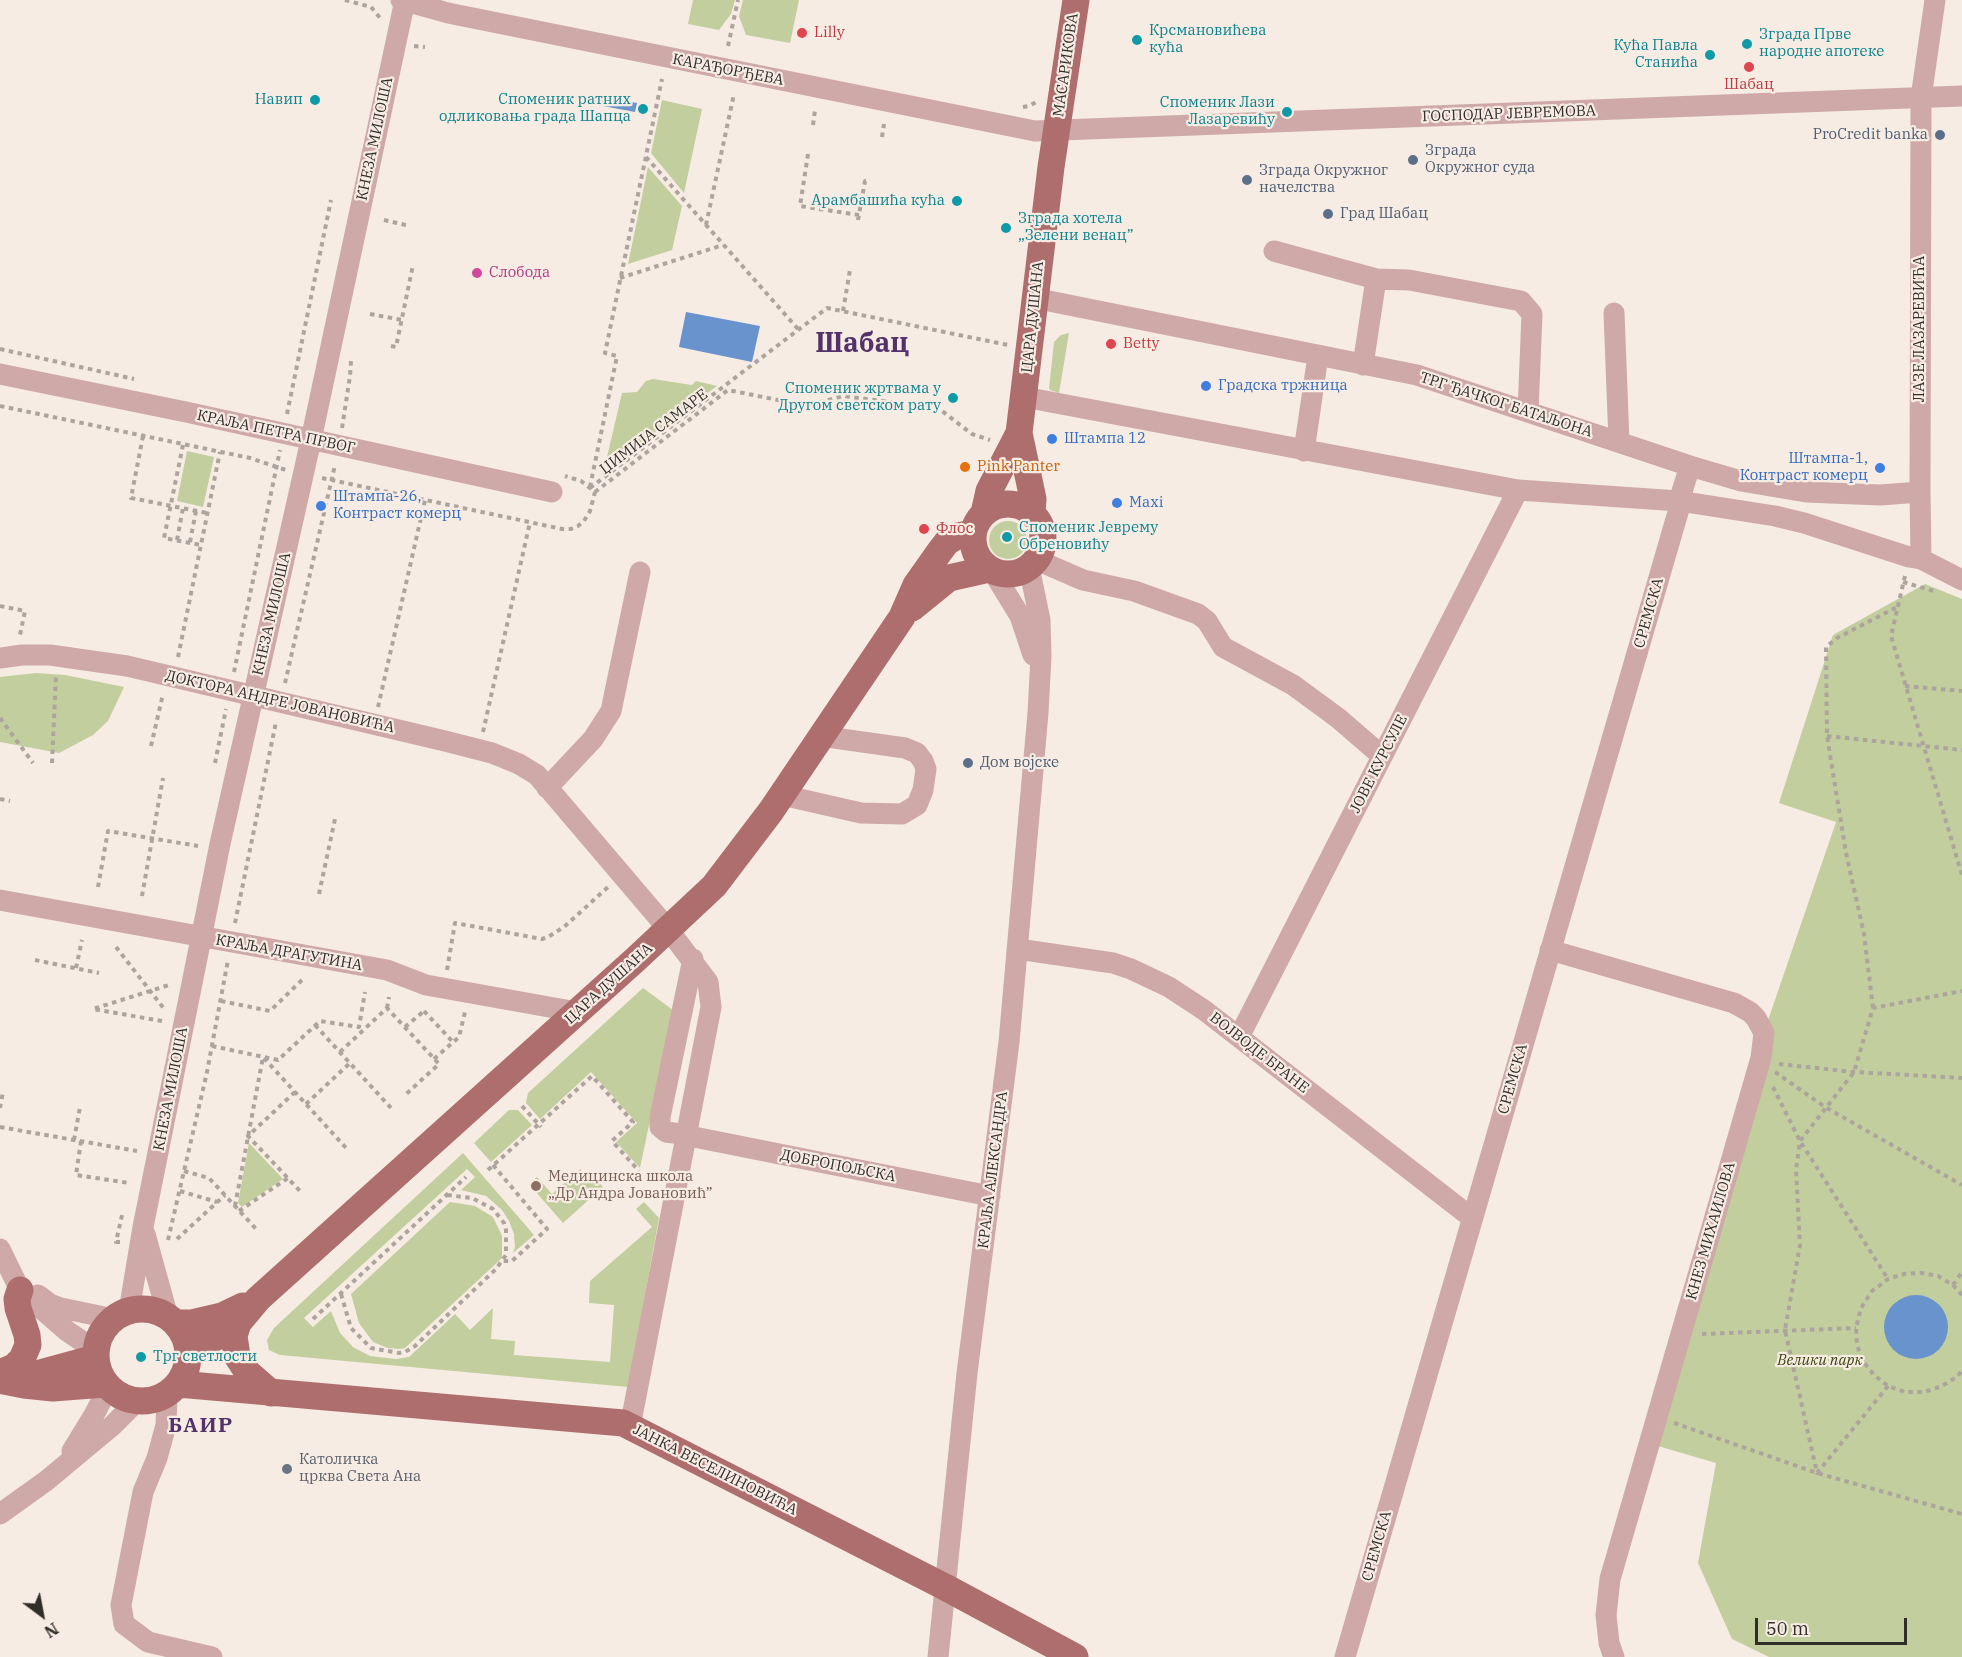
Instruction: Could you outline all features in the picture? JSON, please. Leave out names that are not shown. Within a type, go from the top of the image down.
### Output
[{"type":"main road","name":"МАСАРИКОВА","points":[[1057,130],[1076,0]]},
{"type":"main road","name":"ЦАРА ДУШАНА","points":[[180,1373],[208,1342],[238,1323],[258,1299],[714,886],[742,852],[782,795],[902,617],[916,585],[940,551],[947,542],[979,523],[989,491],[1019,433],[1034,298],[1057,130]]},
{"type":"main road","name":"ЦАРА ДУШАНА","points":[[1019,433],[1033,498],[1032,513]]},
{"type":"main road","points":[[1003,504],[1013,504],[1032,513],[1039,522],[1043,534],[1043,546],[1033,563],[1014,574],[1003,575],[991,571],[975,554],[972,544],[979,523],[1003,504]]},
{"type":"main road","name":"ЦАРА ДУШАНА","points":[[902,617],[949,578],[991,571]]},
{"type":"main road","points":[[1,1378],[22,1359],[28,1345],[18,1308],[17,1299],[20,1290]]},
{"type":"main road","name":"ЦАРА ДУШАНА","points":[[171,1320],[192,1323],[222,1316],[258,1299]]},
{"type":"main road","points":[[149,1310],[171,1320],[181,1331],[180,1373],[152,1401],[136,1402],[126,1399],[106,1386],[98,1372],[95,1354],[102,1331],[122,1315],[149,1310]]},
{"type":"main road","points":[[238,1323],[234,1336],[237,1356],[248,1373],[271,1393]]},
{"type":"main road","points":[[1,1378],[25,1378],[95,1354]]},
{"type":"main road","name":"ЈАНКА ВЕСЕЛИНОВИЋА","points":[[180,1373],[271,1393],[622,1423],[945,1587],[1075,1657]]},
{"type":"main road","points":[[1,1378],[24,1385],[54,1388],[106,1386]]},
{"type":"street","name":"КАРАЂОРЂЕВА","points":[[404,0],[448,13],[1016,128],[1035,131],[1057,130]]},
{"type":"street","name":"КНЕЗА МИЛОША","points":[[122,1315],[143,1227],[201,937],[311,440],[404,0]]},
{"type":"street","name":"ЛАЗЕ ЛАЗАРЕВИЋА","points":[[1921,560],[1921,98],[1935,0]]},
{"type":"street","name":"ГОСПОДАР ЈЕВРЕМОВА","points":[[1057,130],[1962,96]]},
{"type":"street","points":[[1274,251],[1376,279],[1410,280],[1521,301],[1532,314],[1528,412]]},
{"type":"street","points":[[1363,365],[1376,279]]},
{"type":"street","name":"ТРГ ЂАЧКОГ БАТАЉОНА","points":[[1034,298],[1417,375],[1741,481],[1806,492],[1880,495],[1920,492]]},
{"type":"street","points":[[1614,313],[1619,442]]},
{"type":"street","points":[[1304,451],[1318,356]]},
{"type":"street","name":"КРАЉА ПЕТРА ПРВОГ","points":[[0,374],[552,492]]},
{"type":"street","points":[[1024,397],[1518,490],[1680,501],[1775,516],[1921,560],[1962,580]]},
{"type":"street","points":[[1680,501],[1690,466]]},
{"type":"street","name":"ЈОВЕ КУРСУЛЕ","points":[[1239,1037],[1518,490]]},
{"type":"street","name":"СРЕМСКА","points":[[1345,1657],[1680,501]]},
{"type":"street","points":[[1033,563],[1083,580],[1134,591],[1198,614],[1206,621],[1223,647],[1275,674],[1302,692],[1338,718],[1382,756]]},
{"type":"street","name":"КРАЉА АЛЕКСАНДРА","points":[[938,1657],[968,1373],[1009,1042],[1018,949],[1041,656],[1040,620],[1033,563]]},
{"type":"street","name":"КРАЉА АЛЕКСАНДРА","points":[[991,571],[1020,616],[1039,681]]},
{"type":"street","points":[[548,788],[593,739],[611,711],[639,572]]},
{"type":"street","name":"ДОКТОРА АНДРЕ ЈОВАНОВИЋА","points":[[0,658],[50,655],[132,667],[492,753],[519,764],[537,775],[669,929]]},
{"type":"street","points":[[782,795],[861,813],[902,814],[917,806],[923,790],[926,769],[924,761],[916,753],[905,748],[820,736]]},
{"type":"street","name":"КРАЉА ДРАГУТИНА","points":[[0,900],[387,970],[426,985],[577,1012]]},
{"type":"street","points":[[630,1427],[711,1007],[708,982],[669,929]]},
{"type":"street","name":"ВОЈВОДЕ БРАНЕ","points":[[1018,949],[1089,958],[1131,969],[1169,987],[1204,1010],[1472,1218]]},
{"type":"street","name":"КНЕЗ МИХАИЛОВА","points":[[1550,950],[1725,1000],[1742,1007],[1756,1018],[1764,1033],[1760,1062],[1616,1556],[1608,1590],[1606,1623],[1614,1657]]},
{"type":"street","name":"ДОБРОПОЉСКА","points":[[693,960],[660,1122],[660,1127],[666,1132],[990,1196]]},
{"type":"street","name":"КНЕЗА МИЛОША","points":[[143,1227],[171,1320]]},
{"type":"street","points":[[0,1249],[20,1290],[95,1354]]},
{"type":"street","points":[[20,1290],[30,1290],[50,1304],[61,1308],[122,1315]]},
{"type":"street","points":[[180,1373],[157,1458],[143,1492],[121,1605],[124,1624],[148,1641],[212,1657]]},
{"type":"street","points":[[46,1482],[70,1454],[94,1415],[106,1386]]},
{"type":"street","points":[[0,1514],[46,1482],[136,1402]]},
{"type":"path","points":[[728,46],[738,0]]},
{"type":"path","points":[[662,79],[605,353],[617,356],[590,488],[827,308],[1010,345]]},
{"type":"path","points":[[706,225],[734,94]]},
{"type":"path","points":[[813,125],[815,110]]},
{"type":"path","points":[[882,137],[884,124]]},
{"type":"path","points":[[808,154],[800,206],[859,218],[864,181],[869,181]]},
{"type":"path","points":[[646,156],[798,329]]},
{"type":"path","points":[[384,220],[406,225]]},
{"type":"path","points":[[620,278],[723,245]]},
{"type":"path","points":[[391,346],[396,347],[413,265]]},
{"type":"path","points":[[843,311],[850,270]]},
{"type":"path","points":[[370,314],[402,320]]},
{"type":"path","name":"ЏИМИЈА САМАРЕ","points":[[595,492],[728,390],[808,406],[843,396],[938,408],[972,434],[992,440]]},
{"type":"path","points":[[0,406],[250,458],[273,467],[332,480]]},
{"type":"path","points":[[143,436],[131,498],[207,513]]},
{"type":"path","points":[[183,445],[164,538],[201,545]]},
{"type":"path","points":[[175,668],[220,452]]},
{"type":"path","points":[[378,707],[425,500]]},
{"type":"path","points":[[177,540],[183,508]]},
{"type":"path","points":[[190,543],[196,511]]},
{"type":"path","points":[[483,733],[530,522]]},
{"type":"path","points":[[1941,593],[1903,582],[1891,636],[1962,875]]},
{"type":"path","points":[[0,606],[25,611],[19,642]]},
{"type":"path","points":[[1817,1473],[1785,1330],[1800,1245],[1796,1170],[1800,1141],[1854,1072],[1874,1008],[1864,934],[1845,853],[1827,736],[1826,647],[1837,638],[1897,607]]},
{"type":"path","points":[[52,763],[56,668]]},
{"type":"path","points":[[1905,686],[1962,691]]},
{"type":"path","points":[[152,746],[165,688]]},
{"type":"path","points":[[0,718],[33,764]]},
{"type":"path","points":[[1827,736],[1962,750]]},
{"type":"path","points":[[142,896],[163,778]]},
{"type":"path","points":[[0,799],[9,801]]},
{"type":"path","points":[[318,894],[334,819]]},
{"type":"path","points":[[98,887],[108,831],[198,846]]},
{"type":"path","points":[[447,970],[455,923],[542,939],[564,927],[608,887]]},
{"type":"path","points":[[76,968],[82,940]]},
{"type":"path","points":[[116,947],[165,1010]]},
{"type":"path","points":[[35,960],[99,973]]},
{"type":"path","points":[[221,1001],[270,1011],[302,980]]},
{"type":"path","points":[[162,1022],[93,1009],[169,985]]},
{"type":"path","points":[[1874,1008],[1962,991]]},
{"type":"path","points":[[212,1046],[278,1060],[320,1021],[359,1027],[365,992]]},
{"type":"path","points":[[340,1052],[387,1008],[389,997]]},
{"type":"path","points":[[405,1027],[431,1004]]},
{"type":"path","points":[[387,1008],[439,1064],[404,1096]]},
{"type":"path","points":[[424,1011],[453,1042]]},
{"type":"path","points":[[434,1059],[459,1037],[465,1012]]},
{"type":"path","points":[[315,1025],[391,1108]]},
{"type":"path","points":[[263,1057],[347,1149]]},
{"type":"path","points":[[235,1206],[263,1057]]},
{"type":"path","points":[[1760,1062],[1854,1072],[1962,1078]]},
{"type":"path","points":[[1760,1062],[1825,1107],[1962,1185]]},
{"type":"path","points":[[1760,1062],[1800,1141],[1888,1279]]},
{"type":"path","points":[[306,1104],[350,1064]]},
{"type":"path","points":[[488,1170],[540,1126],[592,1076],[633,1122],[612,1141],[639,1172]]},
{"type":"path","points":[[0,1108],[3,1092]]},
{"type":"path","points":[[248,1136],[295,1092]]},
{"type":"path","points":[[522,1106],[540,1126]]},
{"type":"path","points":[[74,1140],[80,1107]]},
{"type":"path","points":[[0,1127],[137,1151]]},
{"type":"path","points":[[248,1136],[300,1191]]},
{"type":"path","points":[[81,1141],[76,1175],[129,1183]]},
{"type":"path","points":[[493,1165],[548,1229],[512,1261],[503,1261]]},
{"type":"path","points":[[184,1171],[209,1178],[258,1231]]},
{"type":"path","points":[[313,1319],[466,1177]]},
{"type":"path","points":[[239,1211],[288,1178]]},
{"type":"path","points":[[180,1191],[218,1202]]},
{"type":"path","points":[[177,1239],[225,1195]]},
{"type":"path","points":[[340,1294],[351,1329],[364,1343],[379,1351],[405,1352],[415,1346],[503,1261],[506,1255],[506,1230],[493,1209],[472,1198],[447,1195]]},
{"type":"path","points":[[1953,1285],[1962,1272]]},
{"type":"path","points":[[1962,1295],[1953,1285],[1938,1276],[1921,1273],[1904,1274],[1888,1279],[1872,1291],[1861,1308],[1856,1328],[1857,1345],[1863,1361],[1874,1375],[1888,1386],[1905,1392],[1924,1392],[1942,1386],[1958,1376],[1962,1370]]},
{"type":"path","points":[[1680,1335],[1856,1328]]},
{"type":"path","points":[[1958,1376],[1962,1381]]},
{"type":"path","points":[[1817,1473],[1888,1386]]},
{"type":"path","points":[[1656,1417],[1817,1473],[1962,1514]]},
{"type":"green space","points":[[693,0],[735,0],[731,14],[719,30],[688,24]]},
{"type":"green space","points":[[743,0],[799,0],[790,43],[746,35],[739,16]]},
{"type":"green space","points":[[662,100],[702,109],[684,193],[651,153]]},
{"type":"green space","points":[[648,167],[682,206],[672,250],[628,264]]},
{"type":"green space","points":[[1069,333],[1059,393],[1049,388],[1054,342],[1061,335]]},
{"type":"green space","points":[[653,379],[692,385],[696,381],[717,386],[619,460],[607,457],[622,393],[637,392],[646,381]]},
{"type":"green space","points":[[187,451],[214,457],[203,507],[177,501]]},
{"type":"green space","points":[[1008,521],[1022,526],[1027,540],[1022,554],[1008,559],[994,554],[989,540],[994,526]]},
{"type":"green space","name":"Велики парк","points":[[1925,584],[1962,599],[1962,1657],[1769,1657],[1732,1639],[1698,1563],[1716,1463],[1651,1444],[1752,1067],[1836,822],[1779,803],[1833,635]]},
{"type":"green space","points":[[36,673],[65,675],[124,687],[108,721],[93,735],[59,753],[0,742],[0,677]]},
{"type":"green space","points":[[643,988],[673,1010],[640,1168],[616,1142],[637,1123],[591,1072],[540,1119],[526,1103],[528,1093]]},
{"type":"green space","points":[[509,1110],[518,1110],[532,1125],[491,1162],[474,1143]]},
{"type":"green space","points":[[249,1143],[283,1179],[242,1207],[238,1203]]},
{"type":"green space","points":[[463,1153],[534,1235],[513,1253],[514,1234],[502,1210],[486,1196],[461,1190],[475,1177],[467,1169],[304,1318],[313,1327],[331,1311],[340,1333],[353,1347],[370,1356],[396,1359],[409,1357],[455,1314],[470,1330],[493,1308],[491,1339],[515,1341],[514,1355],[610,1362],[614,1305],[589,1303],[590,1281],[652,1227],[636,1209],[644,1202],[659,1218],[628,1387],[280,1355],[269,1350],[267,1340],[274,1328]]},
{"type":"green space","points":[[580,1169],[587,1177],[591,1173],[603,1187],[563,1223],[529,1184],[537,1177],[552,1194]]},
{"type":"green space","points":[[450,1202],[475,1206],[493,1217],[502,1236],[502,1258],[405,1348],[388,1348],[373,1342],[359,1323],[351,1294]]},
{"type":"water","points":[[594,96],[637,103],[635,112],[592,104]]},
{"type":"water","points":[[686,312],[760,326],[752,362],[679,347]]},
{"type":"water","points":[[1910,1295],[1922,1295],[1939,1304],[1946,1315],[1948,1327],[1946,1339],[1939,1350],[1922,1359],[1910,1359],[1898,1354],[1889,1345],[1884,1333],[1884,1321],[1889,1309],[1898,1300]]},
{"type":"place","name":"Lilly","points":[[802,33]]},
{"type":"place","name":"Крсмановићева кућа","points":[[1137,40]]},
{"type":"place","name":"Зграда Прве народне апотеке","points":[[1747,44]]},
{"type":"place","name":"Кућа Павла Станића","points":[[1710,55]]},
{"type":"place","name":"Шабац","points":[[1749,67]]},
{"type":"place","name":"Навип","points":[[315,100]]},
{"type":"place","name":"Споменик ратних одликовања града Шапца","points":[[643,109]]},
{"type":"place","name":"Споменик Лази Лазаревићу","points":[[1287,112]]},
{"type":"place","name":"ProCredit banka","points":[[1940,135]]},
{"type":"place","name":"Зграда Окружног суда","points":[[1413,160]]},
{"type":"place","name":"Зграда Окружног начелства","points":[[1247,180]]},
{"type":"place","name":"Арамбашића кућа","points":[[957,201]]},
{"type":"place","name":"Град Шабац","points":[[1328,214]]},
{"type":"place","name":"Зграда хотела „Зелени венац”","points":[[1006,228]]},
{"type":"place","name":"Слобода","points":[[477,273]]},
{"type":"place","name":"Betty","points":[[1111,344]]},
{"type":"place","name":"Градска тржница","points":[[1206,386]]},
{"type":"place","name":"Споменик жртвама у Другом светском рату","points":[[953,398]]},
{"type":"place","name":"Штампа 12","points":[[1052,439]]},
{"type":"place","name":"Pink Panter","points":[[965,467]]},
{"type":"place","name":"Штампа-1, Контраст комерц","points":[[1880,468]]},
{"type":"place","name":"Maxi","points":[[1117,503]]},
{"type":"place","name":"Штампа-26, Контраст комерц","points":[[321,506]]},
{"type":"place","name":"Флос","points":[[924,529]]},
{"type":"place","name":"Споменик Јеврему Обреновићу","points":[[1007,537]]},
{"type":"place","name":"Дом војске","points":[[968,763]]},
{"type":"place","name":"Медицинска школа „Др Андра Јовановић”","points":[[536,1186]]},
{"type":"place","name":"Трг светлости","points":[[141,1357]]},
{"type":"place","name":"Католичка црква Света Ана","points":[[287,1469]]},
{"type":"district","name":"Шабац","points":[[862,344]]},
{"type":"district","name":"БАИР","points":[[201,1426]]}]
